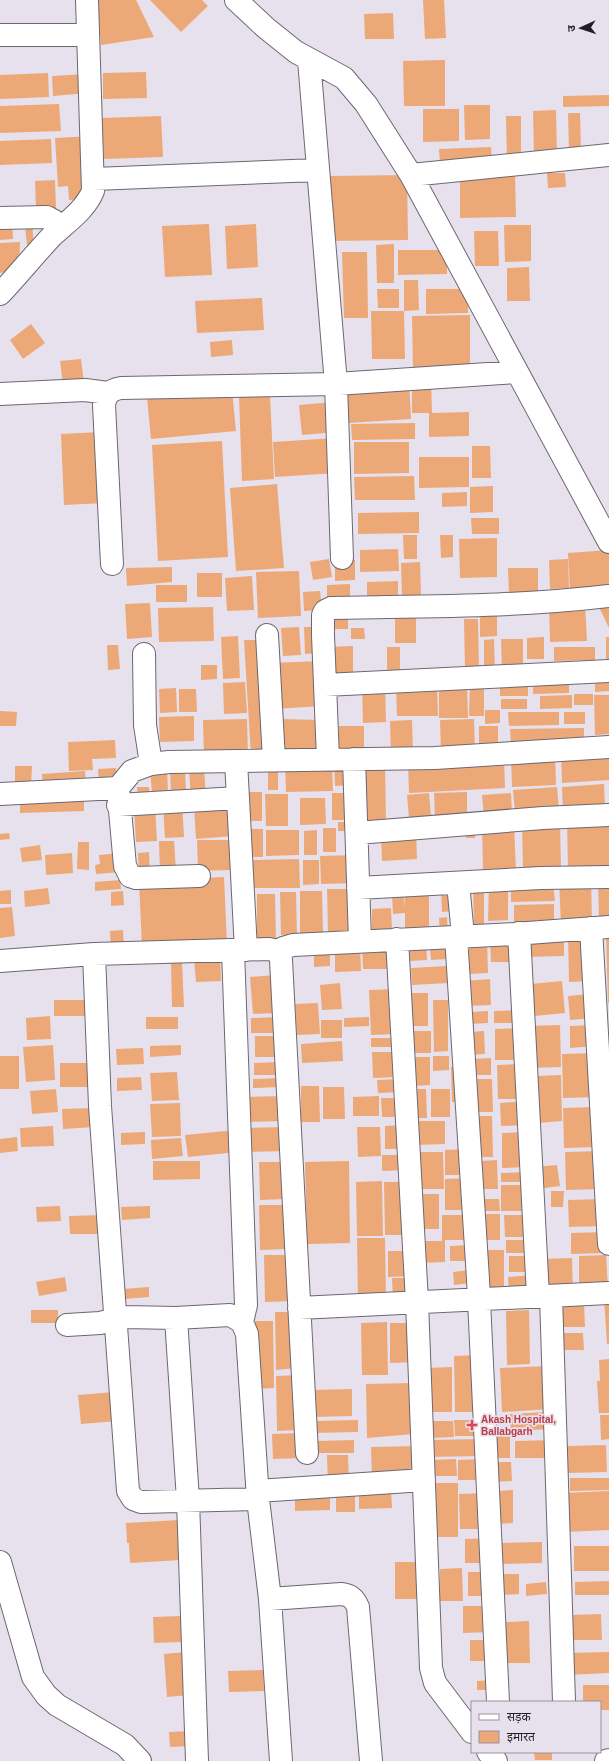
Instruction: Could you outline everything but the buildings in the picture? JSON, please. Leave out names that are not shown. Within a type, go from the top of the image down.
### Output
[{"type":"street","points":[[0,294],[63,226],[76,215],[91,195],[94,186],[87,35],[87,0]]},
{"type":"street","points":[[236,0],[266,28],[309,60],[337,73],[354,89],[380,124],[411,175],[609,542]]},
{"type":"street","points":[[0,35],[87,35]]},
{"type":"street","points":[[309,60],[336,384],[342,558]]},
{"type":"street","points":[[411,175],[609,155]]},
{"type":"street","points":[[94,179],[317,170]]},
{"type":"street","points":[[0,218],[47,217],[63,226]]},
{"type":"street","points":[[0,394],[85,390],[108,392],[121,388],[336,384],[517,372]]},
{"type":"street","points":[[108,392],[105,397],[104,405],[112,564]]},
{"type":"street","points":[[328,759],[322,615],[325,611],[331,608],[475,605],[609,596]]},
{"type":"street","points":[[267,635],[274,760]]},
{"type":"street","points":[[144,654],[144,725],[151,764]]},
{"type":"street","points":[[325,685],[609,671]]},
{"type":"street","points":[[198,876],[136,878],[130,876],[125,866],[118,797],[132,771],[151,764],[469,756],[609,747]]},
{"type":"street","points":[[354,759],[360,941]]},
{"type":"street","points":[[236,761],[238,798],[239,951],[246,1305],[242,1322],[247,1334],[257,1495],[270,1599],[281,1761]]},
{"type":"street","points":[[0,794],[238,798]]},
{"type":"street","points":[[357,833],[543,818],[609,815]]},
{"type":"street","points":[[358,888],[541,878],[609,877]]},
{"type":"street","points":[[458,883],[498,1701]]},
{"type":"street","points":[[278,952],[283,948],[293,945],[519,933],[600,927],[609,1244]]},
{"type":"street","points":[[519,933],[544,1296],[564,1701]]},
{"type":"street","points":[[397,939],[417,1302],[432,1672],[435,1683],[471,1731]]},
{"type":"street","points":[[0,961],[94,954],[272,950],[278,952]]},
{"type":"street","points":[[278,952],[281,960],[307,1453]]},
{"type":"street","points":[[94,954],[100,1106],[129,1496],[141,1502],[188,1500],[424,1480]]},
{"type":"street","points":[[299,1308],[609,1293]]},
{"type":"street","points":[[67,1325],[100,1324],[125,1317],[176,1318],[230,1316],[242,1322]]},
{"type":"street","points":[[176,1318],[188,1500],[196,1761]]},
{"type":"street","points":[[0,1562],[33,1677],[46,1696],[57,1705],[125,1745],[140,1761]]},
{"type":"street","points":[[270,1599],[341,1594],[349,1595],[355,1600],[358,1607],[370,1761]]},
{"type":"street","points":[[489,1753],[496,1761]]},
{"type":"place","name":"Akash Hospital, Ballabgarh","points":[[472,1425]]}]
